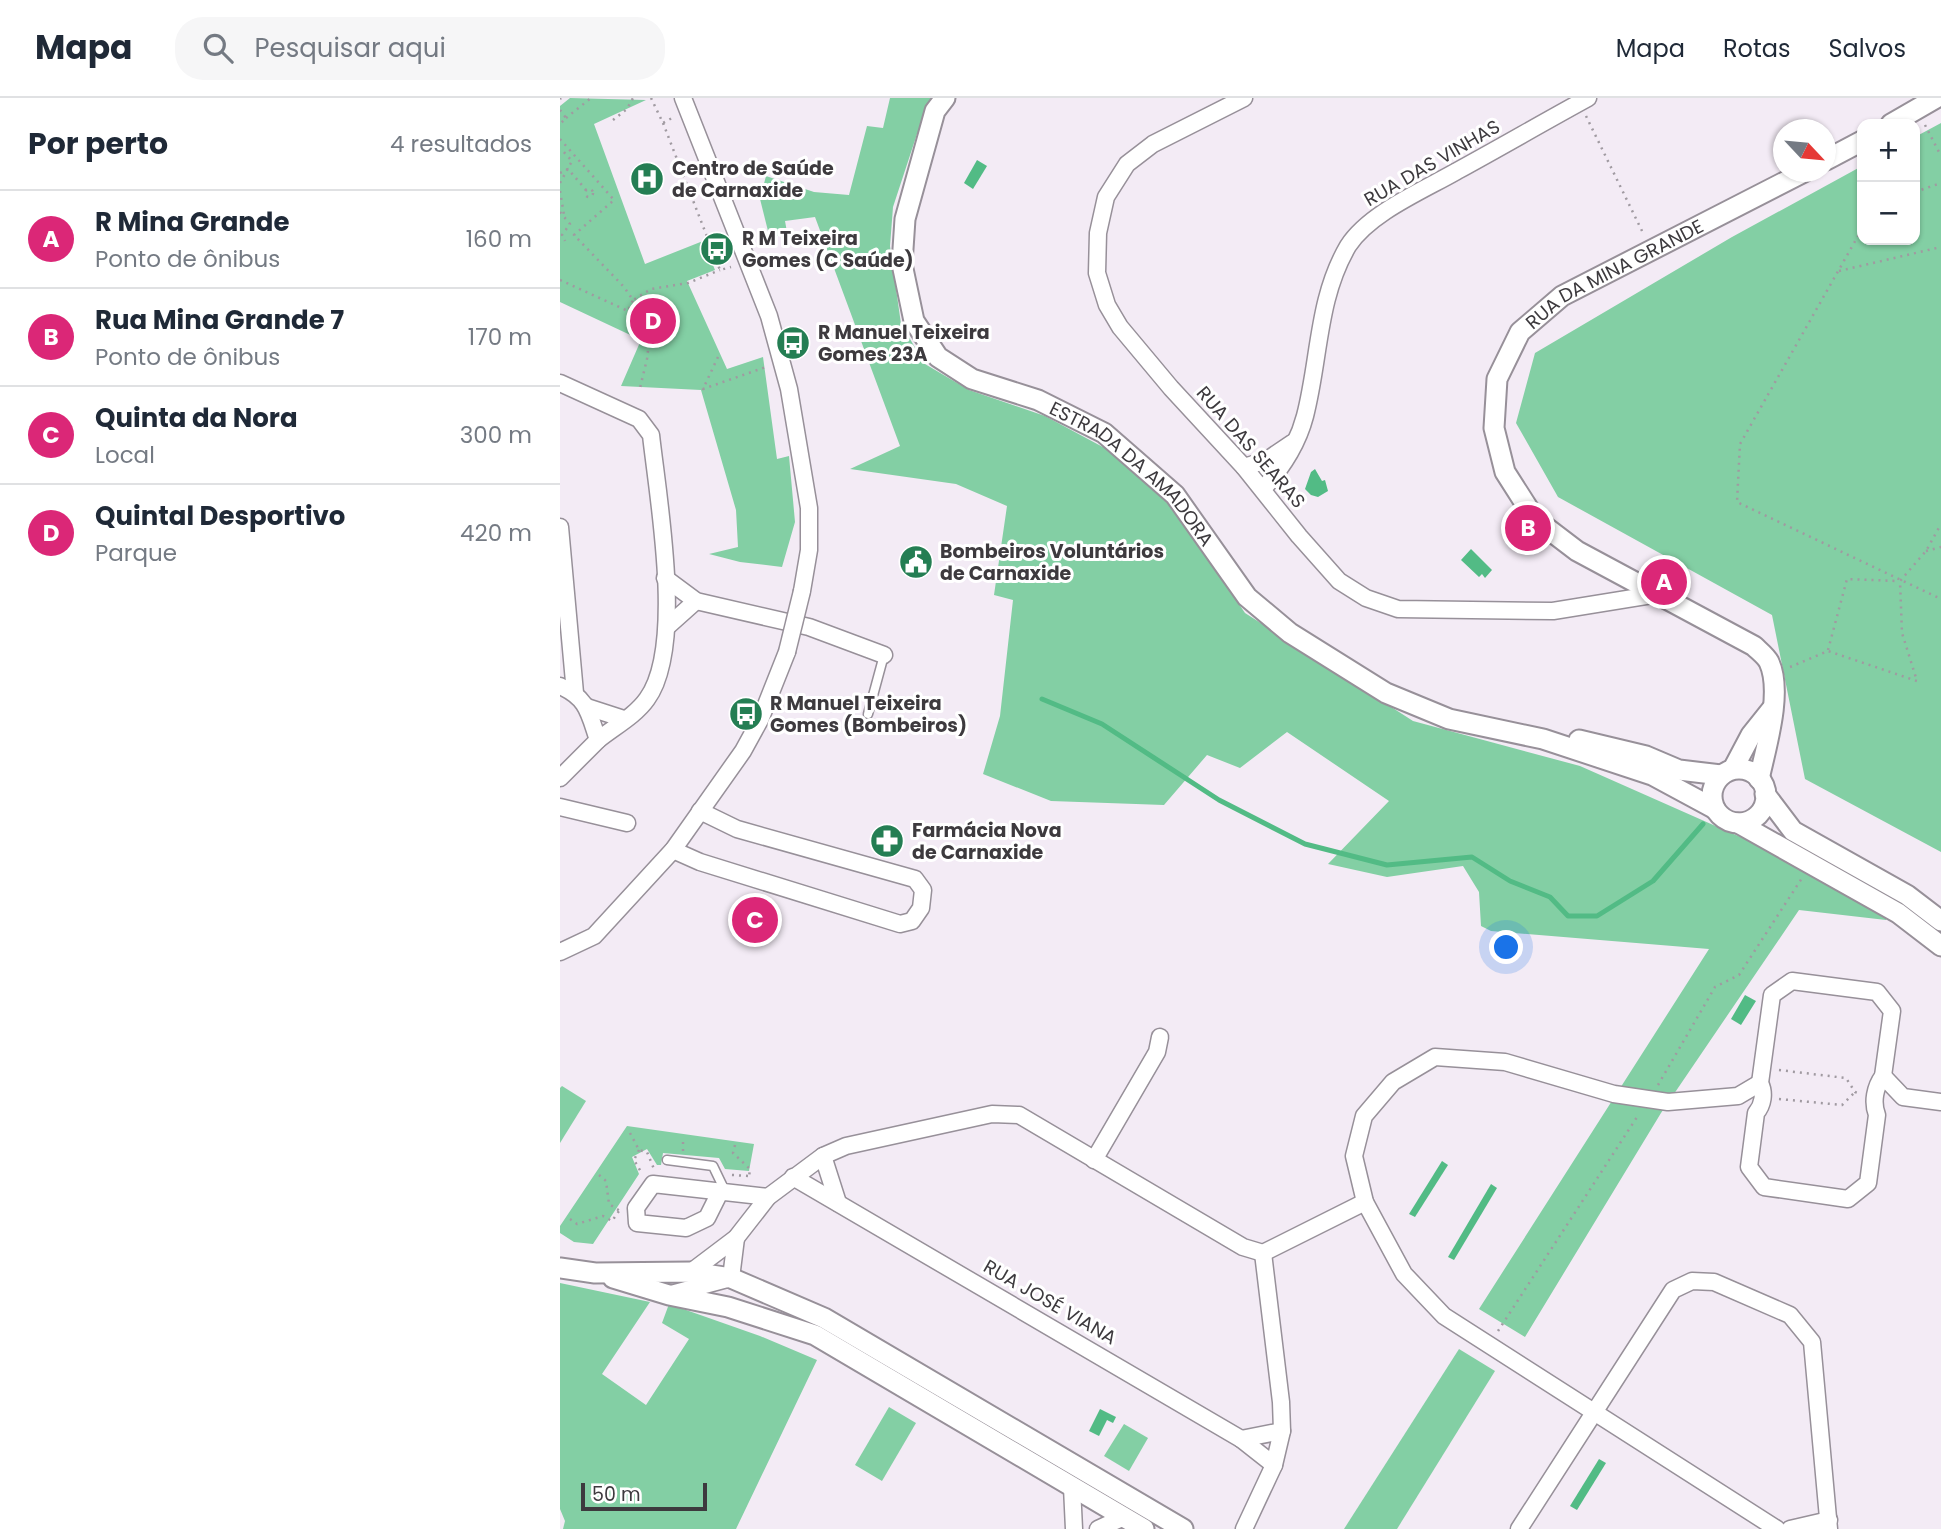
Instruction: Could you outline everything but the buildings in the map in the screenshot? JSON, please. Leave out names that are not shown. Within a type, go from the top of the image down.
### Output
[{"type":"street","name":"ESTRADA DA AMADORA","points":[[945,98],[935,111],[905,219],[902,264],[914,321],[937,357],[972,379],[1038,400],[1104,433],[1175,495],[1247,597],[1290,633],[1386,693],[1449,719],[1543,738],[1652,775],[1715,809]]},
{"type":"street","name":"RUA DAS SEARAS","points":[[1244,98],[1153,144],[1126,164],[1106,197],[1098,233],[1097,273],[1107,305],[1120,327],[1171,388],[1263,489],[1299,536],[1339,581],[1366,598],[1398,609],[1553,611],[1658,594]]},
{"type":"street","points":[[1900,119],[1936,98]]},
{"type":"street","name":"RUA DAS VINHAS","points":[[1263,489],[1279,471],[1305,417],[1324,303],[1350,243],[1386,211],[1583,100]]},
{"type":"street","points":[[560,952],[594,936],[673,850],[749,741],[774,688],[787,652],[809,550],[809,508],[789,389],[769,316],[685,104]]},
{"type":"street","points":[[1836,154],[1857,144]]},
{"type":"street","name":"RUA DA MINA GRANDE","points":[[1773,675],[1768,659],[1754,646],[1577,551],[1535,519],[1505,472],[1494,428],[1497,379],[1520,332],[1562,296],[1784,182]]},
{"type":"street","points":[[560,383],[639,419],[651,435],[668,626],[658,677],[649,697],[639,709],[598,740],[560,778]]},
{"type":"street","points":[[1244,467],[1267,460],[1296,439]]},
{"type":"street","points":[[560,527],[567,690],[587,707],[624,719]]},
{"type":"street","points":[[665,578],[696,601],[809,627],[884,655]]},
{"type":"street","points":[[668,626],[696,601]]},
{"type":"street","points":[[1738,822],[1755,817],[1761,811],[1773,707],[1773,675]]},
{"type":"street","points":[[587,707],[598,740]]},
{"type":"street","points":[[1773,707],[1712,791],[1715,809],[1721,816],[1738,822],[1898,913],[1941,946]]},
{"type":"street","name":"ESTRADA DA AMADORA","points":[[1543,738],[1587,740],[1646,756],[1679,770],[1727,772]]},
{"type":"street","points":[[1727,772],[1748,771],[1762,786],[1793,831],[1907,895],[1941,921]]},
{"type":"street","points":[[560,807],[627,823]]},
{"type":"street","points":[[673,850],[700,862],[900,924],[912,921],[921,908],[923,890],[915,879],[737,829],[700,811]]},
{"type":"street","points":[[1792,981],[1877,992],[1892,1011],[1883,1076],[1877,1083],[1875,1096],[1874,1107],[1878,1115],[1868,1183],[1849,1199],[1764,1187],[1749,1167],[1756,1113],[1761,1107],[1772,995],[1792,981]]},
{"type":"street","points":[[1094,1160],[1157,1052],[1160,1037]]},
{"type":"street","points":[[1762,1082],[1738,1096],[1668,1102],[1615,1094],[1505,1062],[1435,1057],[1393,1082],[1364,1116],[1354,1156],[1365,1202],[1404,1274],[1444,1316],[1777,1529]]},
{"type":"street","points":[[1883,1076],[1903,1097],[1941,1102]]},
{"type":"street","points":[[1738,1096],[1756,1113]]},
{"type":"street","points":[[1878,1115],[1903,1097]]},
{"type":"street","points":[[691,1272],[736,1238],[768,1197],[823,1156],[846,1146],[992,1114],[1019,1115],[1243,1247],[1263,1253],[1365,1202]]},
{"type":"street","points":[[823,1156],[838,1203]]},
{"type":"street","name":"RUA JOSÉ VIANA","points":[[793,1177],[1241,1438],[1274,1465]]},
{"type":"street","points":[[723,1191],[707,1218],[686,1228],[637,1223],[636,1208],[655,1187],[723,1191],[768,1197]]},
{"type":"street","points":[[731,1278],[736,1238]]},
{"type":"street","points":[[1241,1527],[1274,1465],[1282,1431],[1263,1253]]},
{"type":"street","points":[[560,1268],[596,1273],[691,1272],[731,1278],[824,1318],[1183,1529]]},
{"type":"street","points":[[596,1273],[669,1295],[728,1307],[815,1335],[1144,1529]]},
{"type":"street","points":[[669,1295],[731,1278]]},
{"type":"street","points":[[1519,1529],[1673,1290],[1692,1281],[1714,1282],[1790,1315],[1812,1342],[1829,1525],[1790,1529]]},
{"type":"street","points":[[1241,1438],[1282,1431]]},
{"type":"street","points":[[1072,1487],[1074,1529]]},
{"type":"street","points":[[1098,1529],[1124,1517]]},
{"type":"lane","points":[[868,714],[884,655]]},
{"type":"lane","points":[[667,1160],[713,1166],[723,1191]]},
{"type":"path","points":[[560,124],[591,98]]},
{"type":"path","points":[[614,120],[633,98]]},
{"type":"path","points":[[651,98],[720,270]]},
{"type":"path","points":[[1583,100],[1651,250]]},
{"type":"path","points":[[663,123],[685,104]]},
{"type":"path","points":[[1917,109],[1941,156]]},
{"type":"path","points":[[560,110],[566,118]]},
{"type":"path","points":[[560,139],[614,200],[574,235],[634,300]]},
{"type":"path","points":[[560,183],[572,161],[561,150],[566,145]]},
{"type":"path","points":[[560,173],[568,169]]},
{"type":"path","points":[[568,169],[587,191]]},
{"type":"path","points":[[1920,190],[1941,183]]},
{"type":"path","points":[[560,191],[565,218]]},
{"type":"path","points":[[560,212],[570,224],[562,235],[565,241]]},
{"type":"path","points":[[1857,238],[1740,444],[1738,502],[1941,599]]},
{"type":"path","points":[[1837,272],[1941,247]]},
{"type":"path","points":[[628,311],[634,300],[651,289],[688,283],[732,267]]},
{"type":"path","points":[[560,280],[628,311],[637,323],[650,333],[640,388]]},
{"type":"path","points":[[718,358],[703,389],[767,366],[769,360]]},
{"type":"path","points":[[1773,675],[1828,651],[1917,681],[1902,633],[1900,581],[1926,551],[1941,524]]},
{"type":"path","points":[[1926,551],[1941,547]]},
{"type":"path","points":[[1828,651],[1847,579],[1900,581]]},
{"type":"path","points":[[1762,1082],[1846,1078],[1855,1092],[1875,1096]]},
{"type":"path","points":[[1762,1082],[1842,1105],[1855,1092]]},
{"type":"path","points":[[630,1133],[639,1150],[647,1152],[655,1187]]},
{"type":"path","points":[[735,1145],[733,1153],[750,1169],[748,1194]]},
{"type":"path","points":[[639,1150],[634,1160],[655,1187]]},
{"type":"path","points":[[570,1219],[577,1224],[603,1216],[612,1221],[619,1211],[609,1204],[606,1181],[599,1175]]},
{"type":"shaded area","points":[[570,98],[646,100],[594,124],[645,264],[703,241],[715,270],[687,281],[727,369],[763,357],[777,459],[789,456],[795,522],[782,567],[740,562],[709,554],[738,547],[736,510],[701,390],[621,386],[641,340],[560,302],[560,106]]},
{"type":"shaded area","points":[[890,98],[938,98],[917,134],[893,207],[890,246],[901,324],[925,364],[969,390],[1045,416],[1114,453],[1175,510],[1245,613],[1413,721],[1580,766],[1772,851],[1888,916],[1886,920],[1799,910],[1661,1113],[1525,1337],[1479,1309],[1709,949],[1491,931],[1481,926],[1479,892],[1463,866],[1387,877],[1328,864],[1389,801],[1287,732],[1240,768],[1207,755],[1164,805],[1051,801],[983,774],[1000,716],[1013,600],[994,595],[1007,506],[956,484],[850,469],[900,446],[815,217],[785,221],[787,232],[770,239],[760,199],[766,176],[814,192],[849,195],[867,126],[883,128]]},
{"type":"shaded area","points":[[1941,123],[1941,852],[1805,779],[1772,615],[1558,497],[1516,423],[1535,353],[1732,237],[1857,169],[1857,245],[1920,245],[1920,134]]},
{"type":"shaded area","points":[[977,160],[987,166],[973,189],[964,183]]},
{"type":"shaded area","points":[[1315,469],[1322,481],[1325,480],[1328,491],[1318,497],[1305,489],[1311,472]]},
{"type":"shaded area","points":[[1471,549],[1492,570],[1485,578],[1482,574],[1479,577],[1461,560]]},
{"type":"shaded area","points":[[1745,995],[1756,1001],[1741,1025],[1731,1019]]},
{"type":"shaded area","points":[[562,1086],[586,1101],[560,1143],[560,1088]]},
{"type":"shaded area","points":[[627,1126],[754,1144],[749,1171],[725,1169],[719,1158],[663,1153],[661,1165],[657,1165],[647,1149],[632,1157],[639,1174],[593,1244],[574,1242],[560,1233],[560,1226]]},
{"type":"shaded area","points":[[1442,1161],[1448,1165],[1415,1217],[1409,1214]]},
{"type":"shaded area","points":[[1491,1184],[1497,1188],[1454,1260],[1448,1257]]},
{"type":"shaded area","points":[[560,1283],[650,1302],[602,1374],[646,1405],[689,1339],[662,1323],[669,1304],[760,1336],[817,1360],[736,1529],[563,1529],[565,1521],[560,1509]]},
{"type":"shaded area","points":[[1459,1349],[1495,1371],[1397,1529],[1344,1529]]},
{"type":"shaded area","points":[[889,1407],[916,1423],[882,1481],[855,1465]]},
{"type":"shaded area","points":[[1100,1409],[1116,1417],[1113,1423],[1107,1420],[1099,1436],[1089,1431]]},
{"type":"shaded area","points":[[1124,1424],[1148,1438],[1129,1471],[1104,1456]]},
{"type":"shaded area","points":[[1599,1459],[1606,1463],[1577,1510],[1570,1506]]},
{"type":"waterway","points":[[1042,699],[1102,724],[1219,800],[1305,844],[1387,865],[1472,857],[1510,881],[1550,897],[1568,916],[1597,916],[1653,881],[1703,824]]},
{"type":"place","name":"Centro de Saúde de Carnaxide","points":[[647,179]]},
{"type":"place","name":"R M Teixeira Gomes (C Saúde)","points":[[717,249]]},
{"type":"place","name":"Quintal Desportivo","points":[[653,321]]},
{"type":"place","name":"R Manuel Teixeira Gomes 23A","points":[[793,343]]},
{"type":"place","name":"Rua Mina Grande 7","points":[[1528,528]]},
{"type":"place","name":"Bombeiros Voluntários de Carnaxide","points":[[916,562]]},
{"type":"place","name":"R Mina Grande","points":[[1664,582]]},
{"type":"place","name":"R Manuel Teixeira Gomes (Bombeiros)","points":[[746,714]]},
{"type":"place","name":"Farmácia Nova de Carnaxide","points":[[887,841]]},
{"type":"place","name":"Quinta da Nora","points":[[755,920]]}]
